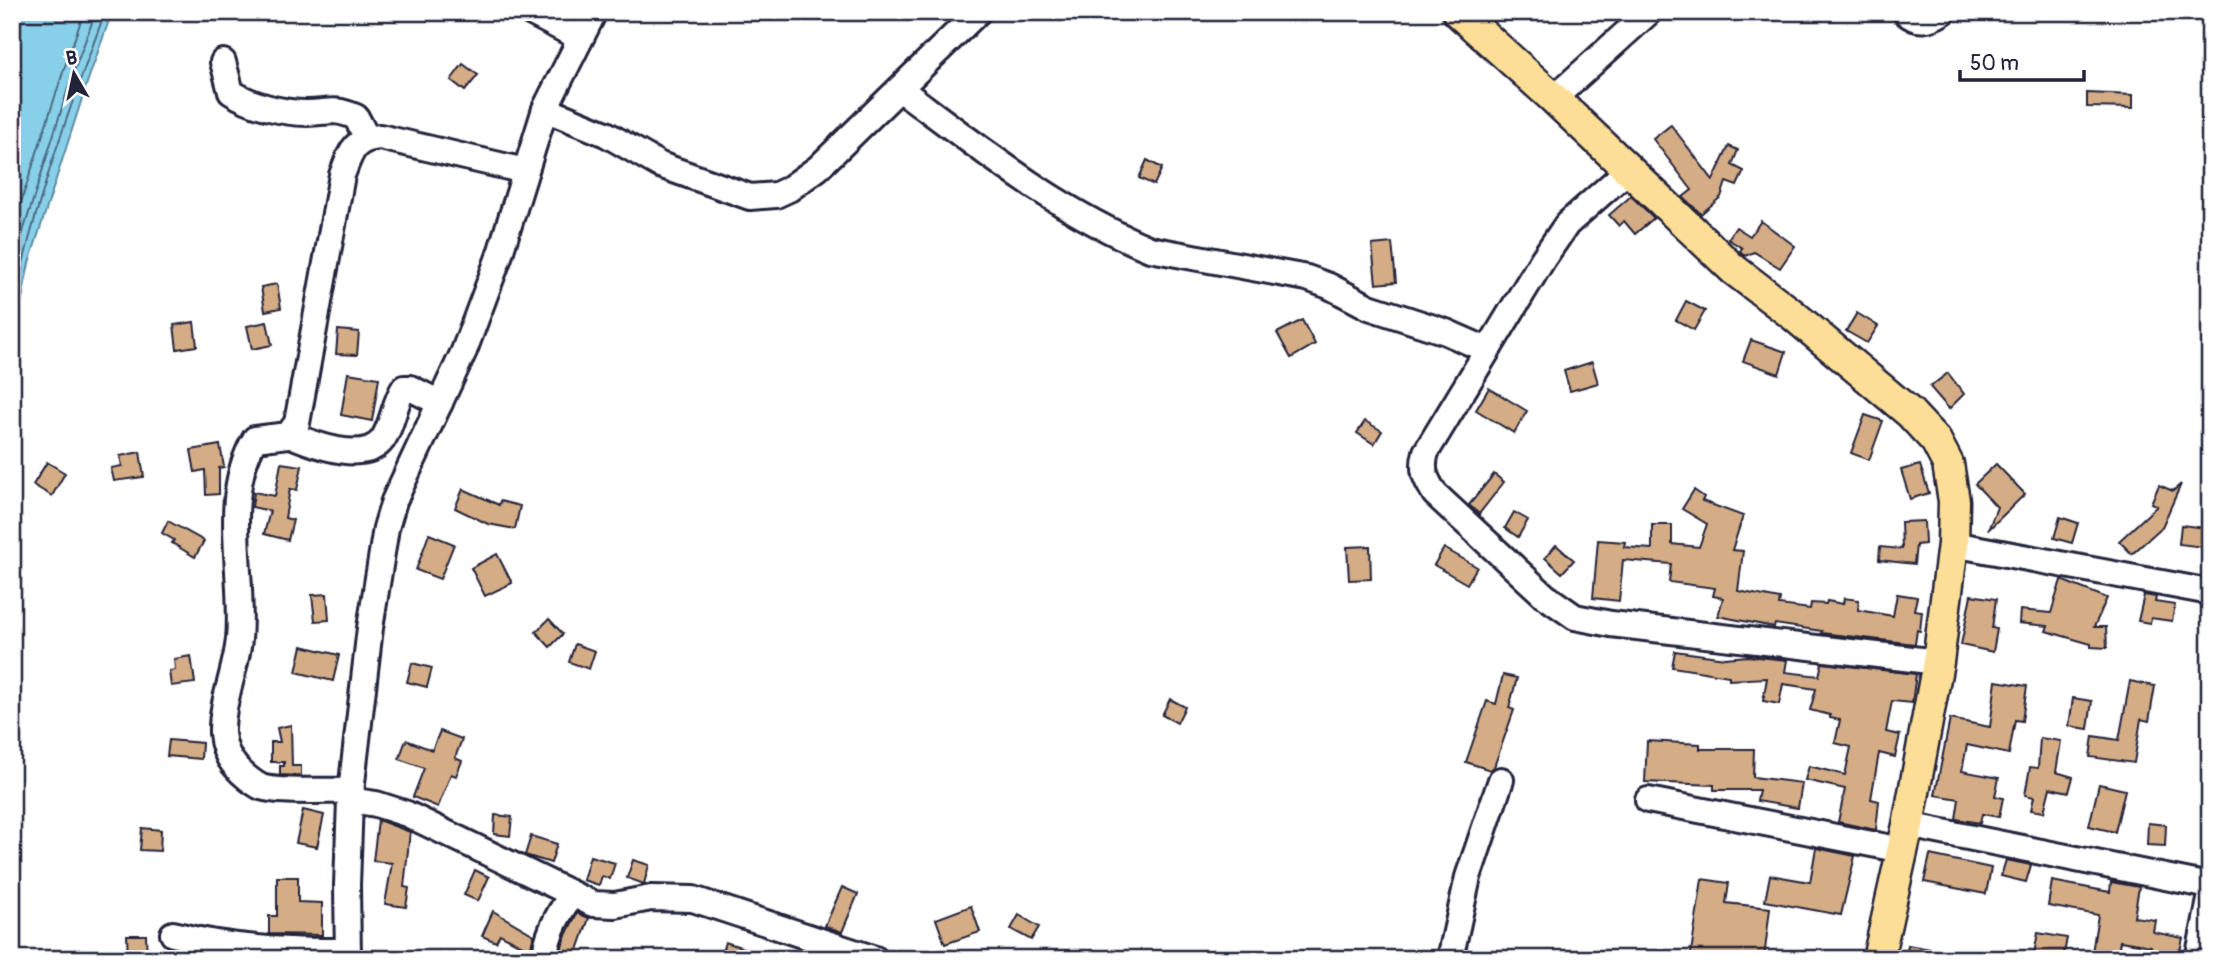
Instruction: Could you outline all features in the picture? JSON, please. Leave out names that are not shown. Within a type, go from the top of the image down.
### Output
[{"type":"main road","points":[[1458,12],[1733,268],[1887,393],[1926,429],[1943,453],[1952,478],[1953,544],[1938,662],[1905,837],[1878,959]]},
{"type":"street","points":[[530,12],[580,38]]},
{"type":"street","points":[[173,934],[195,940],[254,948],[348,955],[347,885],[351,795],[370,628],[386,528],[394,501],[464,351],[499,257],[545,109],[594,12]]},
{"type":"street","points":[[545,109],[606,134],[660,165],[750,197],[776,195],[818,168],[978,12]]},
{"type":"street","points":[[1553,99],[1649,12]]},
{"type":"street","points":[[1905,12],[1912,19],[1922,21],[1943,12]]},
{"type":"street","points":[[223,62],[231,92],[241,99],[307,113],[341,110],[356,117],[367,138]]},
{"type":"street","points":[[900,89],[988,155],[1126,240],[1150,249],[1307,278],[1369,307],[1446,331],[1487,351]]},
{"type":"street","points":[[289,434],[297,423],[342,175],[356,145],[367,138],[380,137],[524,171]]},
{"type":"street","points":[[1628,170],[1567,225],[1543,258],[1426,452],[1423,465],[1425,478],[1435,494],[1545,596],[1575,617],[1611,624],[1938,662]]},
{"type":"street","points":[[440,403],[410,387],[404,388],[382,440],[374,447],[364,450],[324,448],[289,434],[255,439],[240,482],[236,534],[240,635],[222,731],[224,746],[235,767],[261,786],[351,795],[407,814],[571,896],[593,904],[615,905],[651,898],[693,899],[875,959]]},
{"type":"street","points":[[1953,544],[2210,592]]},
{"type":"street","points":[[1450,959],[1468,877],[1500,780]]},
{"type":"street","points":[[1648,800],[1905,837],[2210,886]]},
{"type":"street","points":[[544,959],[548,937],[571,896]]},
{"type":"street","points":[[2199,959],[2210,900]]},
{"type":"water","points":[[12,12],[112,12],[29,263],[12,349]]},
{"type":"building","points":[[463,64],[478,75],[465,91],[451,80]]},
{"type":"building","points":[[2087,93],[2133,95],[2133,108],[2087,107]]},
{"type":"building","points":[[1671,125],[1713,180],[1729,146],[1738,150],[1732,165],[1744,171],[1737,186],[1726,182],[1721,197],[1701,214],[1683,197],[1692,190],[1653,139]]},
{"type":"building","points":[[1147,160],[1162,168],[1154,185],[1139,178]]},
{"type":"building","points":[[1631,196],[1654,218],[1635,234],[1624,221],[1619,226],[1609,215]]},
{"type":"building","points":[[1761,221],[1795,246],[1780,268],[1754,252],[1745,256],[1740,251],[1742,248],[1728,239],[1736,227],[1750,236]]},
{"type":"building","points":[[1392,243],[1396,282],[1376,284],[1372,245]]},
{"type":"building","points":[[277,284],[281,308],[265,311],[261,287]]},
{"type":"building","points":[[1686,301],[1705,311],[1694,330],[1676,320]]},
{"type":"building","points":[[1857,313],[1878,326],[1867,343],[1846,331]]},
{"type":"building","points":[[1302,320],[1315,344],[1291,358],[1277,333]]},
{"type":"building","points":[[194,322],[197,346],[177,349],[174,325]]},
{"type":"building","points":[[267,322],[272,345],[252,349],[247,326]]},
{"type":"building","points":[[338,330],[359,332],[357,355],[336,354]]},
{"type":"building","points":[[1751,340],[1786,352],[1779,374],[1743,361]]},
{"type":"building","points":[[1592,362],[1598,383],[1570,391],[1564,371]]},
{"type":"building","points":[[348,373],[379,378],[372,421],[341,415]]},
{"type":"building","points":[[1948,373],[1964,394],[1949,409],[1930,387]]},
{"type":"building","points":[[1489,388],[1527,411],[1514,433],[1476,410]]},
{"type":"building","points":[[1865,415],[1883,421],[1869,460],[1851,453]]},
{"type":"building","points":[[1365,421],[1382,431],[1374,444],[1357,433]]},
{"type":"building","points":[[220,445],[224,467],[219,468],[219,494],[206,495],[205,470],[195,472],[191,450]]},
{"type":"building","points":[[140,452],[144,477],[114,481],[111,468],[122,466],[120,456]]},
{"type":"building","points":[[47,462],[65,473],[52,496],[33,485]]},
{"type":"building","points":[[281,463],[302,466],[297,490],[290,489],[285,518],[293,520],[288,540],[264,534],[270,511],[252,507],[254,492],[275,496]]},
{"type":"building","points":[[1996,464],[2025,494],[1988,530],[1997,507],[1975,484]]},
{"type":"building","points":[[1920,465],[1929,493],[1910,499],[1901,470]]},
{"type":"building","points":[[1494,474],[1504,482],[1479,514],[1469,505]]},
{"type":"building","points":[[2181,484],[2162,527],[2132,554],[2119,541],[2157,506],[2151,503],[2159,485],[2173,491]]},
{"type":"building","points":[[463,489],[499,505],[500,501],[520,506],[515,529],[488,524],[455,508]]},
{"type":"building","points":[[1694,490],[1704,497],[1702,501],[1743,516],[1732,550],[1743,551],[1738,591],[1780,599],[1779,605],[1810,609],[1811,603],[1826,604],[1827,601],[1843,604],[1844,598],[1859,600],[1858,610],[1893,616],[1897,594],[1917,597],[1914,610],[1922,611],[1920,631],[1917,630],[1915,644],[1821,633],[1822,631],[1775,624],[1774,627],[1718,616],[1723,598],[1713,596],[1715,588],[1669,582],[1671,564],[1623,560],[1619,601],[1593,598],[1598,540],[1625,542],[1624,547],[1652,549],[1652,525],[1672,525],[1672,544],[1699,547],[1707,524],[1682,509]]},
{"type":"building","points":[[1514,512],[1528,520],[1518,537],[1505,528]]},
{"type":"building","points":[[2060,517],[2078,523],[2072,543],[2054,538]]},
{"type":"building","points":[[168,521],[204,541],[195,557],[172,543],[174,540],[162,533]]},
{"type":"building","points":[[1924,521],[1925,544],[1916,545],[1914,564],[1879,560],[1880,547],[1902,549],[1901,522]]},
{"type":"building","points":[[2181,525],[2206,528],[2203,547],[2179,544]]},
{"type":"building","points":[[429,534],[454,544],[440,579],[416,570]]},
{"type":"building","points":[[1556,545],[1574,560],[1562,573],[1545,558]]},
{"type":"building","points":[[1370,546],[1371,579],[1349,580],[1347,547]]},
{"type":"building","points":[[1444,548],[1477,567],[1467,584],[1434,565]]},
{"type":"building","points":[[497,554],[512,583],[485,596],[471,568]]},
{"type":"building","points":[[2061,580],[2107,598],[2094,627],[2106,627],[2107,648],[2091,647],[2091,644],[2046,631],[2048,626],[2019,623],[2020,610],[2051,613]]},
{"type":"building","points":[[327,594],[329,620],[315,621],[312,595]]},
{"type":"building","points":[[1971,595],[1996,599],[1992,628],[1997,629],[1993,652],[1961,645]]},
{"type":"building","points":[[2144,595],[2156,597],[2155,602],[2175,605],[2172,621],[2151,618],[2150,623],[2138,621]]},
{"type":"building","points":[[549,619],[563,634],[550,647],[536,632]]},
{"type":"building","points":[[575,644],[595,651],[589,669],[569,662]]},
{"type":"building","points":[[302,646],[339,655],[333,681],[296,672]]},
{"type":"building","points":[[1675,651],[1725,658],[1748,656],[1787,660],[1785,672],[1819,676],[1822,663],[1916,674],[1912,703],[1892,701],[1886,732],[1900,735],[1895,757],[1879,753],[1871,799],[1879,801],[1876,830],[1838,822],[1845,789],[1805,780],[1809,766],[1845,775],[1851,747],[1835,743],[1840,720],[1810,710],[1816,689],[1783,684],[1779,704],[1763,701],[1767,678],[1729,680],[1729,676],[1672,667]]},
{"type":"building","points":[[191,656],[195,683],[171,686],[169,671],[175,670],[174,659]]},
{"type":"building","points":[[412,663],[432,668],[427,687],[407,682]]},
{"type":"building","points":[[1503,675],[1517,678],[1509,708],[1514,710],[1494,767],[1490,770],[1466,762],[1487,701],[1496,704]]},
{"type":"building","points":[[1996,681],[2027,686],[2022,721],[2015,720],[2009,754],[1967,745],[1962,771],[1999,778],[1995,796],[2003,798],[1999,817],[1982,814],[1980,823],[1956,819],[1959,799],[1935,795],[1950,719],[1990,727]]},
{"type":"building","points":[[2130,681],[2155,686],[2149,721],[2141,719],[2134,763],[2090,757],[2093,736],[2119,740]]},
{"type":"building","points":[[2073,698],[2092,701],[2088,729],[2069,726]]},
{"type":"building","points":[[1170,699],[1185,707],[1177,723],[1162,715]]},
{"type":"building","points":[[291,725],[292,766],[301,766],[301,776],[280,775],[280,766],[284,766],[284,762],[271,762],[271,742],[280,742],[277,728]]},
{"type":"building","points":[[440,731],[462,739],[455,758],[462,761],[456,776],[451,774],[438,807],[413,797],[424,768],[399,759],[406,740],[432,750]]},
{"type":"building","points":[[2040,738],[2061,741],[2056,772],[2073,777],[2069,792],[2050,788],[2044,812],[2031,810],[2034,797],[2025,795],[2030,767],[2038,768]]},
{"type":"building","points":[[169,740],[202,743],[201,759],[167,756]]},
{"type":"building","points":[[1647,741],[1700,744],[1700,749],[1754,749],[1753,777],[1802,783],[1798,808],[1757,801],[1759,790],[1714,790],[1714,785],[1645,782]]},
{"type":"building","points":[[2099,784],[2125,790],[2115,832],[2089,826]]},
{"type":"building","points":[[303,810],[324,815],[317,847],[296,843]]},
{"type":"building","points":[[495,815],[512,817],[510,836],[494,834]]},
{"type":"building","points":[[378,820],[410,832],[404,887],[409,888],[406,907],[385,904],[392,863],[373,861]]},
{"type":"building","points":[[2148,823],[2166,825],[2165,846],[2147,845]]},
{"type":"building","points":[[142,828],[161,830],[160,851],[140,850]]},
{"type":"building","points":[[531,836],[557,844],[551,863],[525,855]]},
{"type":"building","points":[[1816,848],[1855,856],[1841,915],[1765,901],[1770,875],[1810,882]]},
{"type":"building","points":[[1930,855],[1991,868],[1986,894],[1924,882]]},
{"type":"building","points":[[590,856],[615,863],[610,879],[602,876],[599,885],[583,880]]},
{"type":"building","points":[[633,860],[649,865],[644,884],[627,878]]},
{"type":"building","points":[[2006,860],[2031,865],[2026,882],[2001,876]]},
{"type":"building","points":[[475,870],[489,877],[478,901],[464,895]]},
{"type":"building","points":[[277,877],[298,877],[298,902],[322,903],[322,935],[269,934],[269,916],[277,916]]},
{"type":"building","points":[[1702,879],[1729,883],[1726,903],[1770,908],[1764,959],[1690,959]]},
{"type":"building","points":[[2052,881],[2110,892],[2111,882],[2139,887],[2134,917],[2155,920],[2153,932],[2183,938],[2178,959],[2148,959],[2151,946],[2120,941],[2117,959],[2091,959],[2098,915],[2048,906]]},
{"type":"building","points":[[842,887],[858,894],[842,932],[825,926]]},
{"type":"building","points":[[971,906],[980,932],[945,944],[936,919]]},
{"type":"building","points":[[493,911],[534,935],[530,950],[500,934],[496,942],[482,936]]},
{"type":"building","points":[[577,913],[589,918],[576,956],[582,959],[559,959],[564,939]]},
{"type":"building","points":[[1019,915],[1039,927],[1031,940],[1011,929]]},
{"type":"building","points":[[2038,933],[2067,938],[2063,959],[2033,959]]},
{"type":"building","points":[[127,935],[146,935],[147,959],[128,959]]},
{"type":"building","points":[[725,942],[769,956],[768,959],[720,959]]},
{"type":"building","points":[[1908,945],[1947,952],[1946,959],[1906,959]]}]
